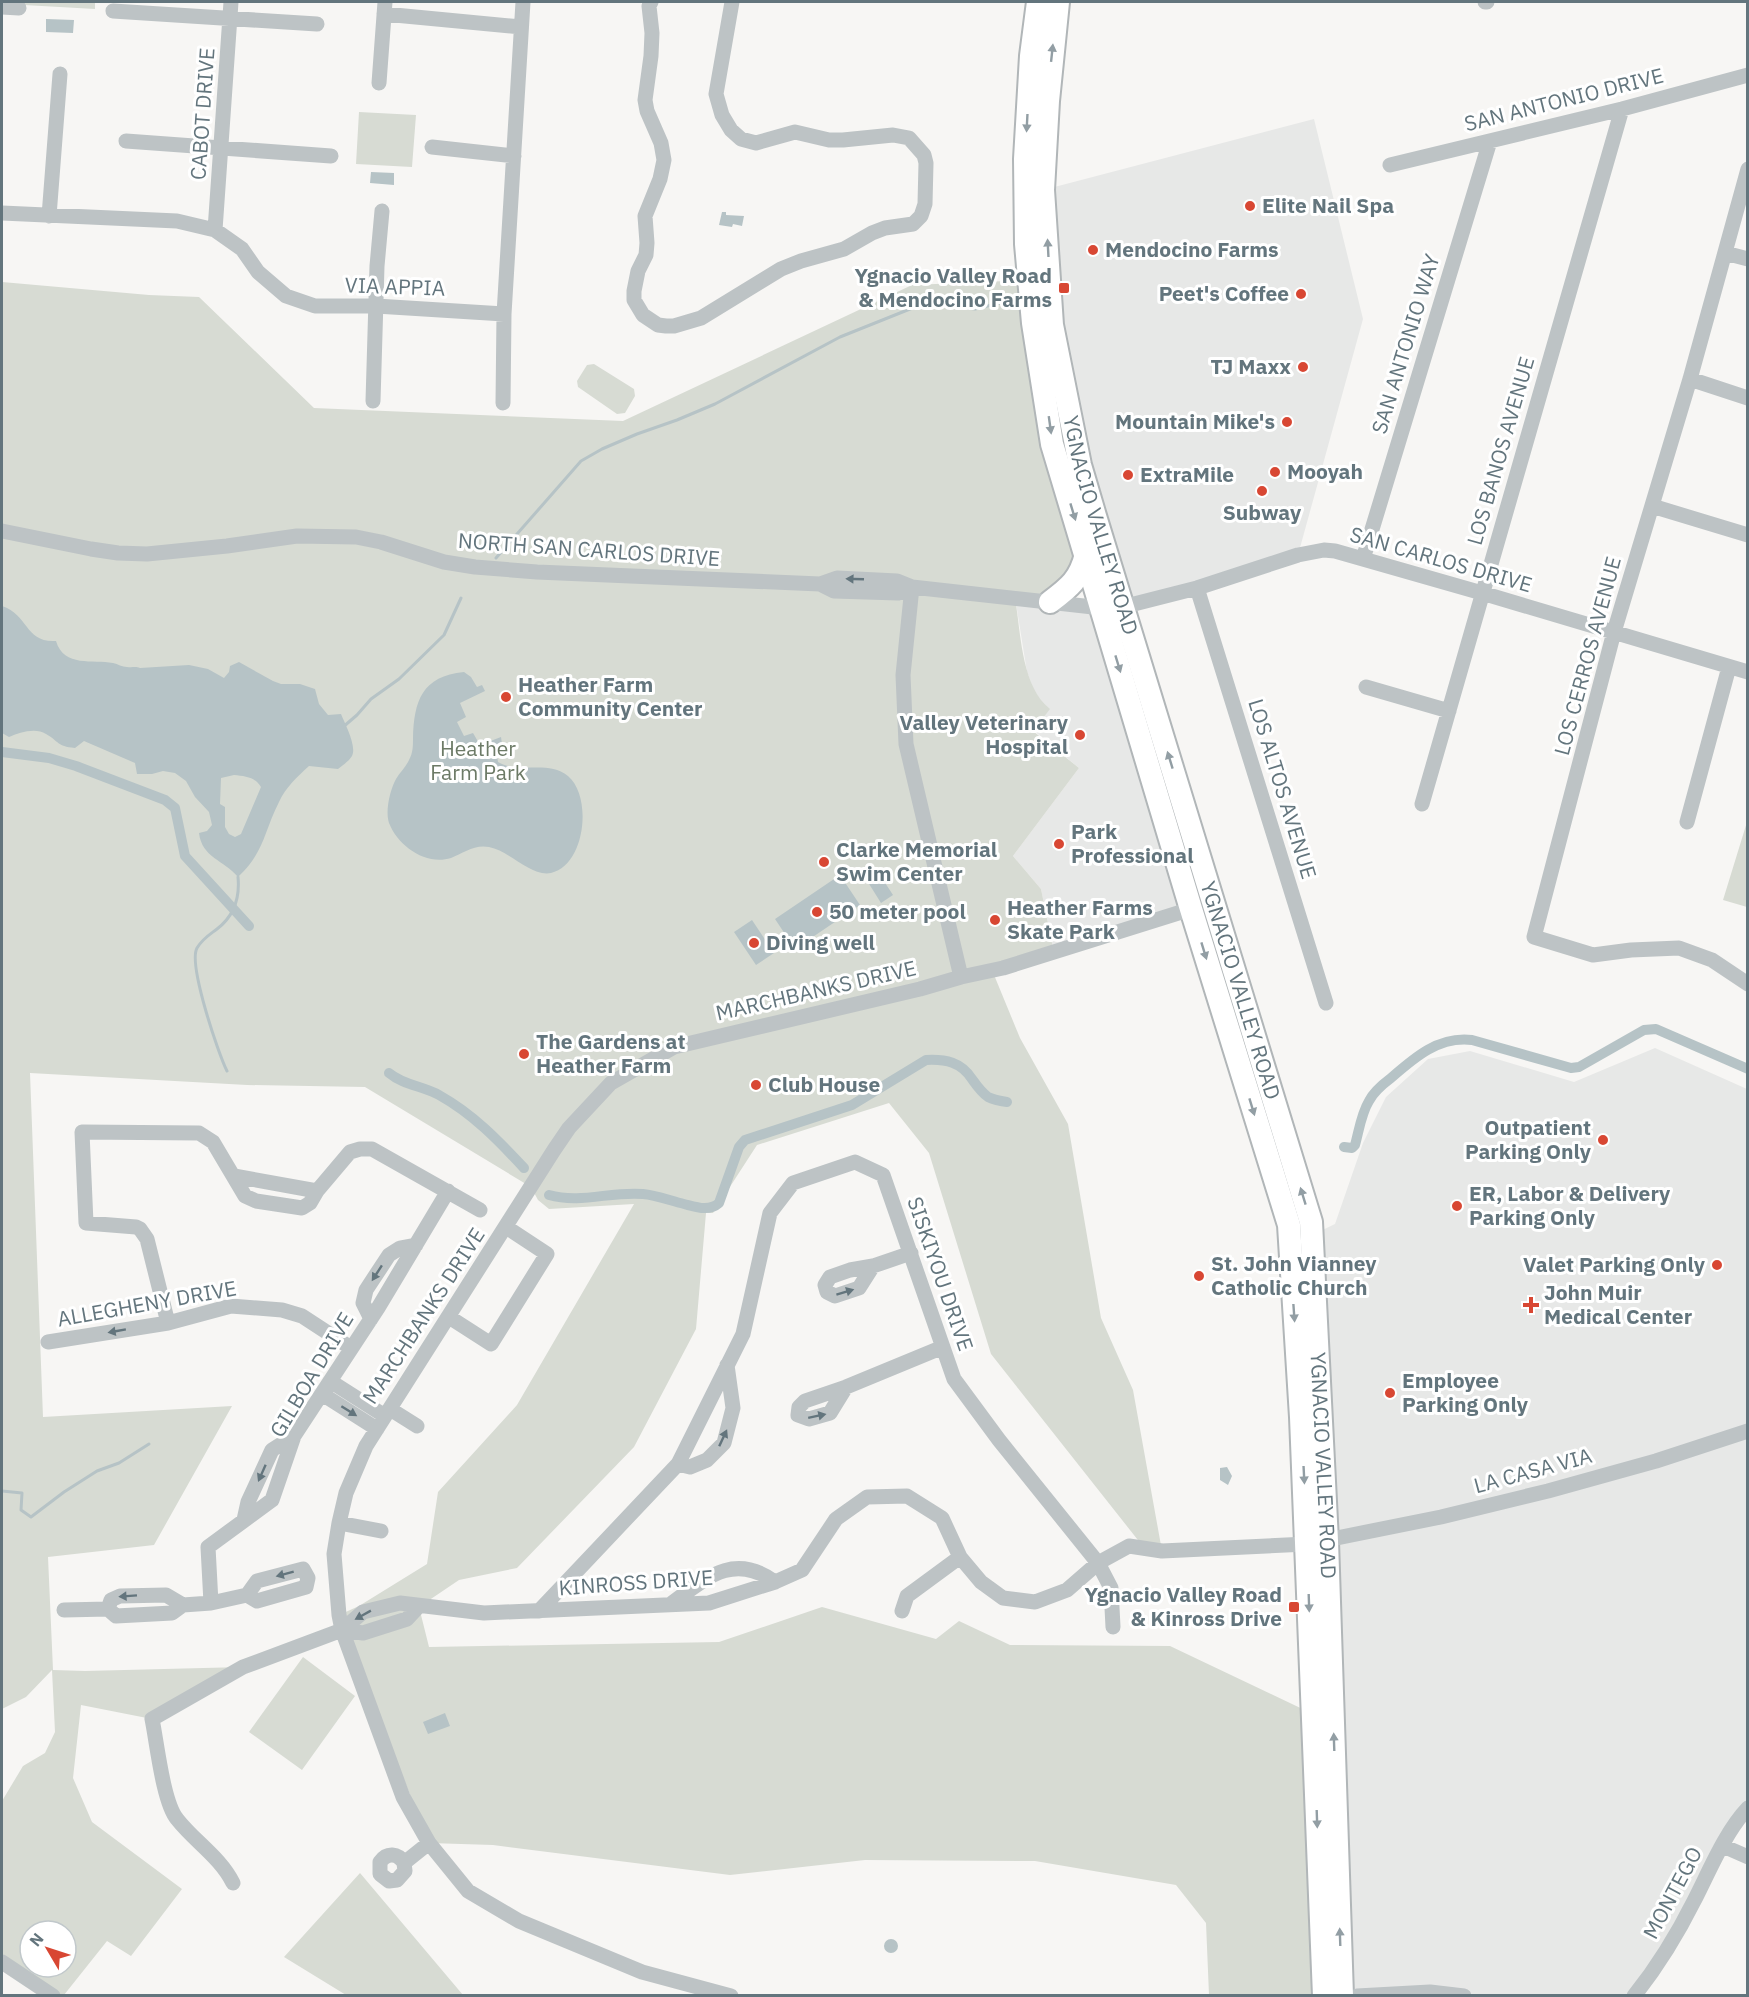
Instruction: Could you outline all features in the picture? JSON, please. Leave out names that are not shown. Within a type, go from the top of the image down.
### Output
[{"type":"highway","name":"YGNACIO VALLEY ROAD","points":[[1038,2],[1031,56],[1025,159],[1026,244],[1034,328],[1052,444],[1086,554],[1112,606],[1311,1222],[1324,1995]]},
{"type":"highway","name":"YGNACIO VALLEY ROAD","points":[[1058,2],[1048,101],[1043,190],[1052,325],[1064,389],[1112,606],[1191,909],[1288,1225],[1300,1385],[1317,1543],[1342,1995]]},
{"type":"highway","points":[[1034,328],[1042,340],[1050,386],[1055,390],[1064,389]]},
{"type":"highway","points":[[1050,602],[1065,590],[1082,570],[1086,554]]},
{"type":"street","name":"CABOT DRIVE","points":[[215,230],[231,2]]},
{"type":"street","points":[[503,403],[504,314],[523,2]]},
{"type":"street","points":[[651,2],[649,6],[652,33],[651,56],[645,100],[647,111],[661,143],[664,160],[660,179],[645,216],[646,255],[638,271],[634,300],[643,315],[658,325],[666,326],[701,318],[781,269],[844,249],[885,228],[913,224],[921,216],[925,204],[926,163],[924,155],[909,138],[893,135],[830,140],[795,132],[756,143],[741,139],[731,130],[722,115],[716,94],[732,2]]},
{"type":"street","points":[[2,7],[18,8]]},
{"type":"street","points":[[379,83],[385,8],[521,27]]},
{"type":"street","points":[[113,10],[317,24]]},
{"type":"street","points":[[50,216],[60,74]]},
{"type":"street","name":"SAN ANTONIO DRIVE","points":[[1390,165],[1622,109],[1748,75]]},
{"type":"street","name":"LOS BANOS AVENUE","points":[[1422,804],[1622,109]]},
{"type":"street","points":[[126,141],[331,156]]},
{"type":"street","name":"SAN ANTONIO WAY","points":[[1363,559],[1490,141]]},
{"type":"street","points":[[432,147],[514,156]]},
{"type":"street","name":"LOS CERROS AVENUE","points":[[1748,169],[1690,379],[1614,632],[1534,937],[1593,955],[1631,950],[1679,948],[1712,960],[1748,984]]},
{"type":"street","points":[[373,401],[377,266],[382,212]]},
{"type":"street","name":"VIA APPIA","points":[[2,213],[177,221],[215,230],[242,249],[258,272],[286,296],[315,306],[376,306],[504,314]]},
{"type":"street","points":[[1725,254],[1748,259]]},
{"type":"street","points":[[1690,379],[1748,398]]},
{"type":"street","points":[[1652,506],[1748,535]]},
{"type":"street","name":"NORTH SAN CARLOS DRIVE","points":[[2,531],[100,550],[147,554],[297,536],[356,537],[381,542],[444,562],[475,567],[537,572],[820,584],[837,578],[897,581],[912,587],[1050,602],[1112,606]]},
{"type":"street","name":"SAN CARLOS DRIVE","points":[[1112,606],[1134,604],[1197,588],[1312,552],[1335,551],[1748,672]]},
{"type":"street","points":[[912,587],[903,675],[906,744],[961,977]]},
{"type":"street","name":"LOS ALTOS AVENUE","points":[[1197,588],[1326,1003]]},
{"type":"street","points":[[1687,822],[1730,667]]},
{"type":"street","points":[[1366,687],[1449,711]]},
{"type":"street","name":"MARCHBANKS DRIVE","points":[[730,1995],[642,1972],[519,1921],[468,1891],[429,1842],[403,1797],[342,1630],[334,1554],[346,1493],[357,1464],[569,1128],[611,1083],[674,1047],[1018,964],[1191,909]]},
{"type":"street","points":[[165,1323],[147,1239],[143,1232],[136,1227],[86,1223],[82,1132],[199,1133],[213,1142],[242,1192],[256,1201],[302,1208],[310,1203],[317,1191],[350,1152],[366,1148],[372,1149],[480,1210]]},
{"type":"street","name":"SISKIYOU DRIVE","points":[[539,1611],[678,1464],[743,1334],[770,1213],[793,1183],[855,1162],[883,1175],[954,1379],[999,1440],[1098,1563],[1111,1588],[1113,1627]]},
{"type":"street","name":"GILBOA DRIVE","points":[[211,1603],[208,1547],[244,1520],[248,1502],[272,1450],[294,1436],[371,1319],[363,1303],[366,1290],[388,1255],[400,1248],[416,1245],[448,1191]]},
{"type":"street","points":[[449,1317],[491,1344],[547,1254],[506,1227]]},
{"type":"street","points":[[873,1266],[911,1252]]},
{"type":"street","name":"ALLEGHENY DRIVE","points":[[48,1342],[165,1323],[231,1306],[282,1310],[302,1316],[351,1348]]},
{"type":"street","points":[[846,1387],[943,1347]]},
{"type":"street","points":[[678,1464],[690,1467],[707,1460],[724,1443],[733,1408],[727,1365]]},
{"type":"street","points":[[326,1388],[384,1418],[417,1426]]},
{"type":"street","name":"LA CASA VIA","points":[[1317,1543],[1441,1517],[1548,1491],[1656,1461],[1748,1431]]},
{"type":"street","name":"KINROSS DRIVE","points":[[233,1883],[225,1868],[176,1818],[168,1797],[152,1719],[243,1667],[342,1630],[363,1612],[400,1603],[484,1613],[709,1603],[775,1582],[802,1570],[836,1519],[867,1497],[908,1496],[942,1518],[960,1557],[981,1582],[1003,1598],[1035,1602],[1067,1590],[1098,1563],[1129,1546],[1162,1551],[1317,1543]]},
{"type":"street","points":[[339,1523],[381,1531]]},
{"type":"street","points":[[902,1611],[907,1596],[960,1557]]},
{"type":"street","points":[[672,1604],[718,1572],[734,1568],[751,1569],[763,1573],[775,1582]]},
{"type":"street","points":[[64,1610],[108,1609],[111,1600],[120,1596],[166,1595],[183,1605],[211,1603],[247,1594]]},
{"type":"street","name":"MONTEGO","points":[[1634,1995],[1655,1970],[1691,1908],[1722,1846],[1748,1808]]},
{"type":"street","points":[[404,1863],[429,1842]]},
{"type":"street","points":[[1722,1846],[1748,1857]]},
{"type":"street","points":[[2,1962],[53,1995]]},
{"type":"street","points":[[1357,1995],[1430,1992],[1464,1995]]},
{"type":"shaded area","points":[[46,19],[74,20],[73,33],[46,32]]},
{"type":"shaded area","points":[[1314,119],[1363,319],[1298,555],[1134,604],[1080,465],[1043,190]]},
{"type":"shaded area","points":[[371,172],[394,173],[394,185],[370,183]]},
{"type":"shaded area","points":[[722,212],[726,212],[726,215],[744,216],[742,226],[719,225]]},
{"type":"shaded area","points":[[1015,597],[1102,608],[1191,909],[1054,953],[1041,889],[1013,856],[1079,768],[1033,730],[1045,709],[1027,672]]},
{"type":"shaded area","points":[[2,606],[11,610],[38,638],[56,641],[60,650],[72,659],[140,668],[189,665],[208,669],[224,678],[230,666],[239,662],[281,684],[300,684],[315,689],[319,704],[328,715],[341,714],[350,735],[353,752],[349,760],[338,769],[309,766],[292,782],[279,802],[254,859],[238,877],[204,848],[199,833],[207,831],[212,825],[209,812],[195,797],[186,781],[175,773],[163,771],[137,774],[135,763],[84,741],[75,748],[61,745],[42,732],[27,731],[9,737],[2,733]],"holes":[[[234,775],[253,779],[261,787],[241,834],[235,837],[229,834],[225,827],[225,807],[220,804],[221,778]]]},
{"type":"shaded area","points":[[464,672],[471,677],[477,687],[482,685],[485,691],[460,703],[466,717],[457,722],[464,736],[473,733],[480,745],[501,737],[502,744],[497,755],[498,762],[506,766],[551,768],[568,776],[576,786],[581,799],[582,830],[572,858],[563,868],[551,873],[543,873],[528,868],[497,849],[484,846],[469,849],[451,858],[432,859],[414,852],[393,831],[388,818],[389,801],[396,779],[411,755],[415,713],[423,693],[438,679]]},
{"type":"shaded area","points":[[878,872],[893,895],[881,903],[866,879]]},
{"type":"shaded area","name":"50 meter pool","points":[[840,875],[860,905],[795,949],[775,919]]},
{"type":"shaded area","name":"Diving well","points":[[752,920],[774,953],[756,965],[734,932]]},
{"type":"shaded area","points":[[1655,1048],[1747,1089],[1747,1808],[1634,1995],[1342,1995],[1312,1235],[1335,1224],[1363,1143],[1386,1097],[1428,1059],[1470,1051],[1574,1082]]},
{"type":"shaded area","points":[[1227,1467],[1232,1476],[1228,1485],[1220,1480],[1220,1468]]},
{"type":"shaded area","points":[[445,1713],[450,1726],[428,1734],[423,1722]]},
{"type":"shaded area","points":[[888,1939],[894,1939],[898,1946],[894,1953],[888,1953],[884,1949],[884,1943]]},
{"type":"green space","points":[[24,2],[95,2],[95,9],[24,5]]},
{"type":"green space","points":[[359,112],[416,115],[412,167],[356,164]]},
{"type":"green space","name":"Heather Farm Park","points":[[1029,280],[1086,554],[1050,602],[1015,598],[1028,673],[1040,699],[1050,709],[1033,731],[1079,768],[1013,856],[1041,889],[1054,953],[992,970],[1020,1038],[1068,1124],[1101,1318],[1133,1390],[1162,1551],[1145,1549],[991,1354],[929,1153],[889,1103],[757,1145],[713,1213],[706,1213],[696,1329],[634,1447],[517,1568],[459,1580],[419,1607],[429,1647],[719,1642],[822,1607],[936,1639],[959,1621],[1010,1645],[1170,1646],[1313,1714],[1324,1995],[1209,1995],[1206,1923],[1176,1885],[1035,1861],[865,1860],[730,1875],[493,1845],[429,1843],[339,1615],[359,1606],[427,1564],[438,1492],[517,1405],[634,1204],[549,1209],[538,1200],[531,1187],[365,1087],[247,1085],[30,1073],[43,1417],[232,1406],[154,1545],[48,1557],[53,1670],[243,1667],[152,1719],[81,1705],[73,1778],[92,1822],[182,1889],[131,1956],[107,1941],[78,1977],[78,1919],[18,1919],[18,1972],[2,1962],[2,1801],[23,1766],[45,1753],[55,1732],[52,1670],[26,1697],[2,1709],[2,282],[149,295],[199,297],[314,408],[623,421],[912,285]]},
{"type":"green space","points":[[594,364],[634,389],[635,396],[625,413],[617,414],[578,387],[577,381],[587,365]]},
{"type":"green space","points":[[1747,822],[1747,907],[1723,900]]},
{"type":"green space","points":[[303,1657],[355,1696],[302,1770],[249,1732]]},
{"type":"green space","points":[[360,1873],[463,1995],[346,1995],[284,1957]]},
{"type":"green space","name":"Heather Farm Park","points":[[28,1979],[77,1979],[64,1995],[53,1995]]},
{"type":"waterway","points":[[496,558],[581,461],[602,449],[715,404],[840,337],[920,305],[945,305],[975,309],[1000,303]]},
{"type":"waterway","points":[[343,727],[371,699],[399,679],[444,635],[461,598]]},
{"type":"waterway","points":[[2,752],[49,758],[165,800],[175,808],[185,856],[249,926]]},
{"type":"waterway","points":[[227,1071],[205,1009],[195,957],[201,942],[223,924],[232,912],[237,899],[238,877]]},
{"type":"waterway","points":[[1344,1147],[1352,1148],[1355,1145],[1364,1111],[1379,1088],[1418,1056],[1449,1041],[1472,1040],[1571,1068],[1579,1067],[1644,1030],[1656,1029],[1748,1069]]},
{"type":"waterway","points":[[549,1195],[584,1198],[643,1194],[698,1207],[715,1206],[719,1203],[739,1147],[745,1140],[852,1105],[926,1060],[940,1060],[958,1065],[968,1073],[988,1097],[1007,1102]]},
{"type":"waterway","points":[[389,1073],[400,1080],[439,1095],[463,1110],[524,1168]]},
{"type":"waterway","points":[[2,1491],[22,1493],[21,1510],[31,1517],[97,1471],[119,1463],[149,1444]]},
{"type":"place","name":"Elite Nail Spa","points":[[1250,206]]},
{"type":"place","name":"Mendocino Farms","points":[[1093,250]]},
{"type":"place","name":"Ygnacio Valley Road & Mendocino Farms","points":[[1064,288]]},
{"type":"place","name":"Peet's Coffee","points":[[1301,294]]},
{"type":"place","name":"TJ Maxx","points":[[1303,367]]},
{"type":"place","name":"Mountain Mike's","points":[[1287,422]]},
{"type":"place","name":"Mooyah","points":[[1275,472]]},
{"type":"place","name":"ExtraMile","points":[[1128,475]]},
{"type":"place","name":"Subway","points":[[1262,491]]},
{"type":"place","name":"Heather Farm Community Center","points":[[506,697]]},
{"type":"place","name":"Valley Veterinary Hospital","points":[[1080,735]]},
{"type":"place","name":"Park Professional","points":[[1059,844]]},
{"type":"place","name":"Clarke Memorial Swim Center","points":[[824,862]]},
{"type":"place","name":"50 meter pool","points":[[817,912]]},
{"type":"place","name":"Heather Farms Skate Park","points":[[995,920]]},
{"type":"place","name":"Diving well","points":[[754,943]]},
{"type":"place","name":"The Gardens at Heather Farm","points":[[524,1054]]},
{"type":"place","name":"Club House","points":[[756,1085]]},
{"type":"place","name":"Outpatient Parking Only","points":[[1603,1140]]},
{"type":"place","name":"ER, Labor & Delivery Parking Only","points":[[1457,1206]]},
{"type":"place","name":"Valet Parking Only","points":[[1717,1265]]},
{"type":"place","name":"St. John Vianney Catholic Church","points":[[1199,1276]]},
{"type":"place","name":"John Muir Medical Center","points":[[1531,1305]]},
{"type":"place","name":"Employee Parking Only","points":[[1390,1393]]},
{"type":"place","name":"Ygnacio Valley Road & Kinross Drive","points":[[1294,1607]]}]
